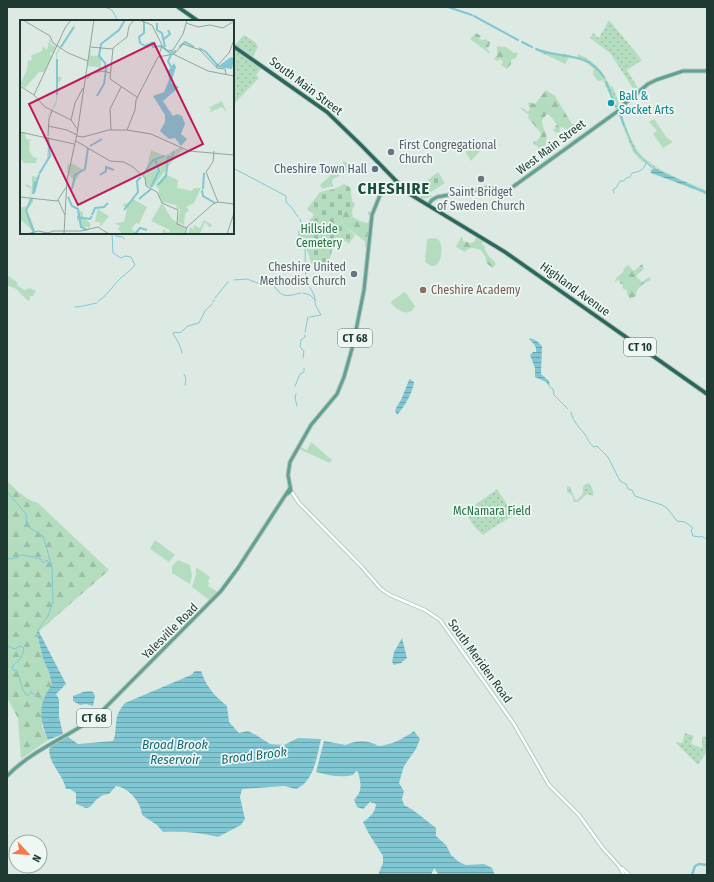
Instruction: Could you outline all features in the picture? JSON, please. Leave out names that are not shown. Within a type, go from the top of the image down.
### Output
[{"type":"highway","points":[[178,7],[197,20]]},
{"type":"highway","name":"South Main Street","points":[[234,47],[328,112],[396,181]]},
{"type":"highway","name":"CT 10","points":[[396,181],[408,194],[428,205]]},
{"type":"highway","name":"Highland Avenue","points":[[428,205],[505,252],[707,394]]},
{"type":"main road","name":"West Main Street","points":[[428,205],[437,197],[488,188],[494,189],[503,194],[624,105],[648,84],[683,71],[707,71]]},
{"type":"main road","name":"CT 68","points":[[290,490],[288,475],[289,465],[311,425],[333,399],[340,386],[354,345],[365,283],[372,215],[380,195],[396,181]]},
{"type":"main road","name":"Yalesville Road","points":[[7,776],[22,762],[41,749],[83,726],[98,715],[203,610],[221,591],[233,575],[283,498],[290,490]]},
{"type":"main road","name":"South Meriden Road","points":[[290,490],[297,500],[361,566],[381,589],[390,595],[428,612],[442,623],[514,724],[548,783],[575,810],[624,875]]},
{"type":"main road","points":[[620,868],[622,868],[628,875]]},
{"type":"green space","points":[[609,20],[642,60],[627,70],[639,90],[636,93],[610,53],[590,38],[593,33],[599,38]]},
{"type":"green space","points":[[476,33],[481,36],[479,39],[485,39],[490,42],[489,47],[486,48],[490,52],[489,53],[470,39]]},
{"type":"green space","points":[[244,35],[255,42],[258,47],[252,58],[263,66],[256,75],[259,78],[234,104],[234,46]]},
{"type":"green space","points":[[497,46],[506,47],[514,53],[518,52],[516,58],[511,60],[511,64],[507,69],[501,65],[503,62],[500,59],[497,61],[494,59],[497,55]]},
{"type":"green space","points":[[536,48],[583,59],[598,70],[606,80],[598,81],[593,75],[594,68],[585,61],[569,58],[565,64],[536,50]]},
{"type":"green space","points":[[578,54],[593,63],[601,71],[610,86],[613,87],[620,106],[616,109],[600,73],[599,74],[584,60],[577,58]]},
{"type":"green space","points":[[546,90],[555,96],[572,124],[579,124],[571,132],[562,127],[560,128],[560,132],[557,133],[553,131],[557,124],[547,114],[542,120],[547,138],[545,146],[539,148],[533,143],[534,141],[537,141],[541,135],[540,132],[528,118],[529,115],[521,109],[521,107],[528,112],[530,109],[528,104],[529,102],[535,104]]},
{"type":"green space","points":[[620,109],[627,130],[637,150],[643,157],[669,174],[707,191],[707,195],[659,172],[642,161],[633,152],[617,111]]},
{"type":"green space","points":[[654,119],[667,138],[673,142],[663,148],[653,134],[657,131],[649,122]]},
{"type":"green space","points":[[471,142],[480,151],[471,161],[466,153],[467,147]]},
{"type":"green space","points":[[343,161],[349,164],[351,162],[357,166],[333,179],[333,186],[322,189],[320,185],[332,174],[344,169]]},
{"type":"green space","points":[[438,172],[445,183],[431,192],[431,197],[422,199],[421,196],[427,193],[423,191],[427,187],[424,183]]},
{"type":"green space","name":"Hillside Cemetery","points":[[344,184],[351,188],[351,206],[348,211],[344,210],[341,223],[355,235],[349,244],[339,237],[334,244],[326,271],[311,263],[300,232],[314,215],[307,209],[320,192],[334,189]]},
{"type":"green space","points":[[352,197],[352,201],[355,204],[352,210],[353,217],[368,223],[370,216],[368,213],[370,211],[371,212],[367,248],[365,247],[365,242],[363,240],[341,223],[344,210]]},
{"type":"green space","points":[[477,236],[484,239],[482,244],[485,246],[484,248],[490,258],[496,264],[493,268],[486,263],[486,258],[481,250],[470,248],[465,252],[456,247],[461,237],[463,238],[463,241],[471,243],[474,242]]},
{"type":"green space","points":[[427,239],[438,239],[442,249],[441,257],[435,266],[431,266],[425,262]]},
{"type":"green space","points":[[642,264],[644,269],[636,276],[642,282],[649,277],[651,280],[641,286],[637,290],[636,296],[630,299],[627,291],[622,288],[624,285],[619,283],[619,280],[615,282],[616,278],[628,265],[634,271]]},
{"type":"green space","points":[[7,275],[18,283],[17,285],[24,290],[30,288],[36,291],[33,296],[30,296],[30,300],[28,301],[16,289],[7,285]]},
{"type":"green space","points":[[404,292],[415,306],[410,312],[400,311],[391,303]]},
{"type":"green space","points":[[311,442],[332,460],[330,463],[299,449],[300,447],[307,450]]},
{"type":"green space","points":[[7,481],[25,497],[38,503],[109,570],[37,633],[43,659],[49,672],[52,685],[44,698],[42,727],[48,740],[21,759],[18,718],[7,698]]},
{"type":"green space","points":[[588,483],[591,486],[593,496],[587,494],[578,502],[574,502],[572,495],[567,492],[567,486],[570,487],[576,501],[583,494],[583,486]]},
{"type":"green space","name":"McNamara Field","points":[[497,489],[514,515],[483,535],[473,525],[467,514],[475,505]]},
{"type":"green space","points":[[155,540],[175,555],[169,562],[150,549]]},
{"type":"green space","points":[[178,560],[190,565],[192,576],[190,584],[172,573],[172,566]]},
{"type":"green space","points":[[196,567],[210,577],[208,586],[218,592],[209,600],[192,587],[196,574]]},
{"type":"green space","points":[[685,733],[694,736],[691,744],[702,748],[702,737],[707,736],[707,751],[698,765],[675,742],[682,743]]},
{"type":"water","points":[[654,168],[695,187],[694,189],[651,173],[651,170]]},
{"type":"water","points":[[530,338],[537,341],[542,346],[541,374],[549,381],[550,387],[546,382],[535,377],[535,368],[530,355],[533,352],[536,352],[536,348],[529,339]]},
{"type":"water","points":[[410,379],[414,382],[412,390],[405,404],[397,415],[395,411]]},
{"type":"water","points":[[38,630],[66,684],[56,694],[59,699],[59,717],[63,734],[48,740],[43,725],[41,709],[45,695],[52,685],[49,672],[43,659],[37,633]]},
{"type":"water","points":[[402,638],[407,658],[401,663],[394,665],[392,662],[394,652]]},
{"type":"water","name":"Broad Brook Reservoir","points":[[195,671],[201,671],[211,691],[227,706],[229,722],[239,733],[248,731],[270,744],[284,745],[298,738],[321,739],[314,768],[307,781],[296,789],[284,786],[242,789],[240,797],[245,819],[241,825],[218,837],[191,832],[163,832],[157,825],[142,815],[134,796],[121,787],[116,786],[109,794],[103,795],[97,799],[90,807],[86,808],[76,804],[76,793],[70,789],[66,789],[51,760],[49,749],[54,744],[68,737],[78,744],[113,741],[117,716],[125,703],[191,675]]},
{"type":"water","points":[[90,691],[93,692],[95,696],[93,706],[86,704],[80,705],[73,701],[73,696]]},
{"type":"water","points":[[414,731],[420,739],[416,749],[404,766],[399,783],[404,791],[402,799],[404,805],[436,828],[436,836],[446,845],[451,855],[459,862],[466,865],[484,864],[492,868],[495,875],[439,875],[434,868],[431,875],[378,875],[383,863],[383,856],[363,822],[375,810],[376,804],[370,802],[363,809],[357,807],[354,800],[360,790],[358,772],[356,771],[353,775],[339,776],[316,772],[324,741],[346,745],[362,741],[378,746],[397,741]]},
{"type":"waterway","points":[[448,7],[472,15]]},
{"type":"waterway","points":[[107,8],[112,10],[117,20]]},
{"type":"waterway","points":[[474,16],[518,40]]},
{"type":"waterway","points":[[522,42],[532,47]]},
{"type":"waterway","points":[[536,49],[581,59],[597,68],[604,77]]},
{"type":"waterway","points":[[606,82],[616,107]]},
{"type":"waterway","points":[[619,112],[624,125]]},
{"type":"waterway","points":[[624,125],[635,151],[652,168]]},
{"type":"waterway","points":[[614,193],[613,190],[620,181],[624,181],[626,178],[630,177],[632,173],[641,170],[646,163]]},
{"type":"waterway","points":[[234,169],[286,196],[286,202],[298,217]]},
{"type":"waterway","points":[[692,187],[707,193]]},
{"type":"waterway","points":[[300,219],[300,230]]},
{"type":"waterway","points":[[299,231],[299,236],[305,248],[306,276],[304,278],[315,297],[315,304],[321,315],[310,317]]},
{"type":"waterway","points":[[98,301],[135,265],[131,257],[125,256],[121,258],[113,253],[112,234]]},
{"type":"waterway","points":[[114,234],[116,236],[123,237],[124,239]]},
{"type":"waterway","points":[[234,280],[247,279],[260,284]]},
{"type":"waterway","points":[[215,298],[228,282]]},
{"type":"waterway","points":[[264,284],[273,284],[280,293],[285,295],[301,293]]},
{"type":"waterway","points":[[303,293],[310,295],[315,300]]},
{"type":"waterway","points":[[75,307],[97,303]]},
{"type":"waterway","points":[[182,353],[179,343],[173,334],[174,332],[180,333],[188,326],[199,323],[205,311],[212,304]]},
{"type":"waterway","points":[[305,332],[308,317]]},
{"type":"waterway","points":[[303,358],[304,351],[300,347],[301,340],[305,337],[305,335]]},
{"type":"waterway","points":[[295,386],[300,374],[304,372],[304,368]]},
{"type":"waterway","points":[[184,374],[186,379],[185,385]]},
{"type":"waterway","points":[[550,387],[553,389],[554,395],[568,409]]},
{"type":"waterway","points":[[296,394],[295,398],[297,406]]},
{"type":"waterway","points":[[571,412],[579,428],[590,444],[594,447],[597,446],[608,457],[620,481],[626,484],[628,489],[632,490],[635,496],[662,505],[667,508],[677,521],[685,522],[693,528],[691,530],[693,536],[702,536],[707,538]]},
{"type":"waterway","name":"Broad Brook","points":[[7,492],[26,514],[27,526],[43,536],[52,567],[53,602],[48,616],[38,630]]},
{"type":"waterway","points":[[7,558],[17,558],[20,555],[34,557],[36,559],[41,559],[43,563],[46,560],[48,561],[48,564],[51,565]]},
{"type":"waterway","points":[[7,646],[15,649],[20,646],[23,647],[24,650],[21,658],[12,667],[13,670],[17,671],[26,695],[29,695],[31,692],[43,700]]},
{"type":"waterway","points":[[692,875],[695,866],[699,864],[707,865]]},
{"type":"place","name":"Ball & Socket Arts","points":[[611,103]]},
{"type":"place","name":"First Congregational Church","points":[[391,152]]},
{"type":"place","name":"Cheshire Town Hall","points":[[375,169]]},
{"type":"place","name":"Saint Bridget of Sweden Church","points":[[481,179]]},
{"type":"place","name":"Cheshire United Methodist Church","points":[[354,274]]},
{"type":"place","name":"Cheshire Academy","points":[[423,290]]},
{"type":"district","name":"CHESHIRE","points":[[394,188]]}]
